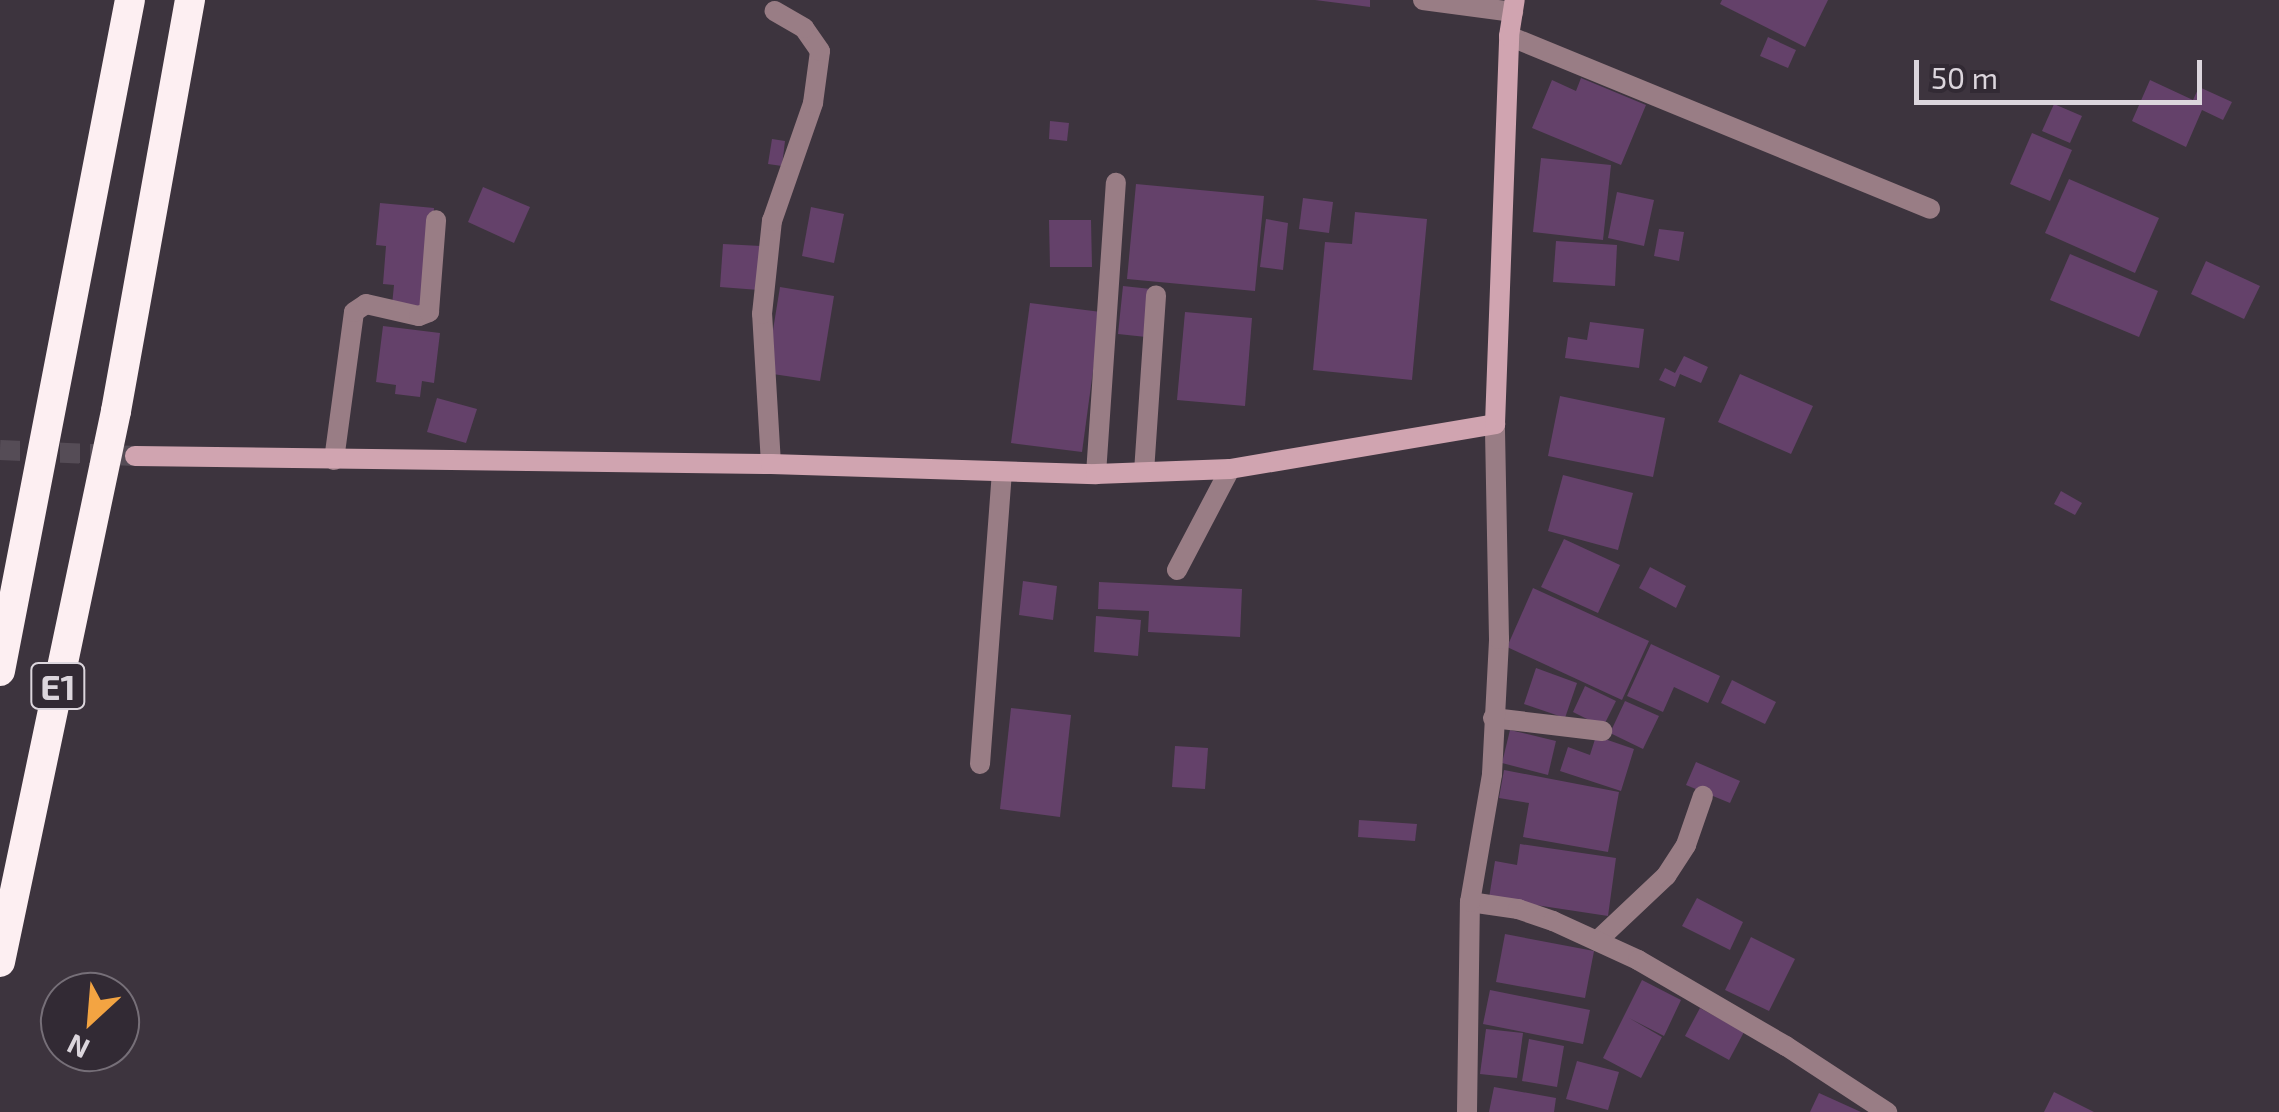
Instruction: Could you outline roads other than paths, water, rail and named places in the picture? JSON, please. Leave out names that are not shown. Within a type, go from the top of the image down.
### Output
[{"type":"highway","name":"E1","points":[[0,671],[130,0]]},
{"type":"highway","name":"E1","points":[[0,962],[116,411],[190,0]]},
{"type":"street","points":[[1423,0],[1514,6],[1495,424],[1500,639],[1492,774],[1470,902],[1468,1112]]},
{"type":"street","points":[[772,464],[762,314],[772,221],[813,103],[820,51],[804,28],[775,10]]},
{"type":"street","points":[[1510,36],[1930,208]]},
{"type":"street","points":[[1096,474],[1116,183]]},
{"type":"street","points":[[334,460],[354,312],[366,304],[423,316],[430,312],[436,220]]},
{"type":"street","points":[[1144,472],[1156,294]]},
{"type":"street","points":[[135,456],[772,464],[1096,474],[1230,469],[1495,424]]},
{"type":"street","points":[[1177,570],[1230,469]]},
{"type":"street","points":[[980,764],[1002,474]]},
{"type":"street","points":[[1493,718],[1602,731]]},
{"type":"street","points":[[1597,942],[1666,876],[1686,845],[1703,796]]},
{"type":"street","points":[[1470,902],[1518,909],[1638,960],[1786,1046],[1887,1112]]},
{"type":"tunnel","points":[[0,450],[135,456]]}]
